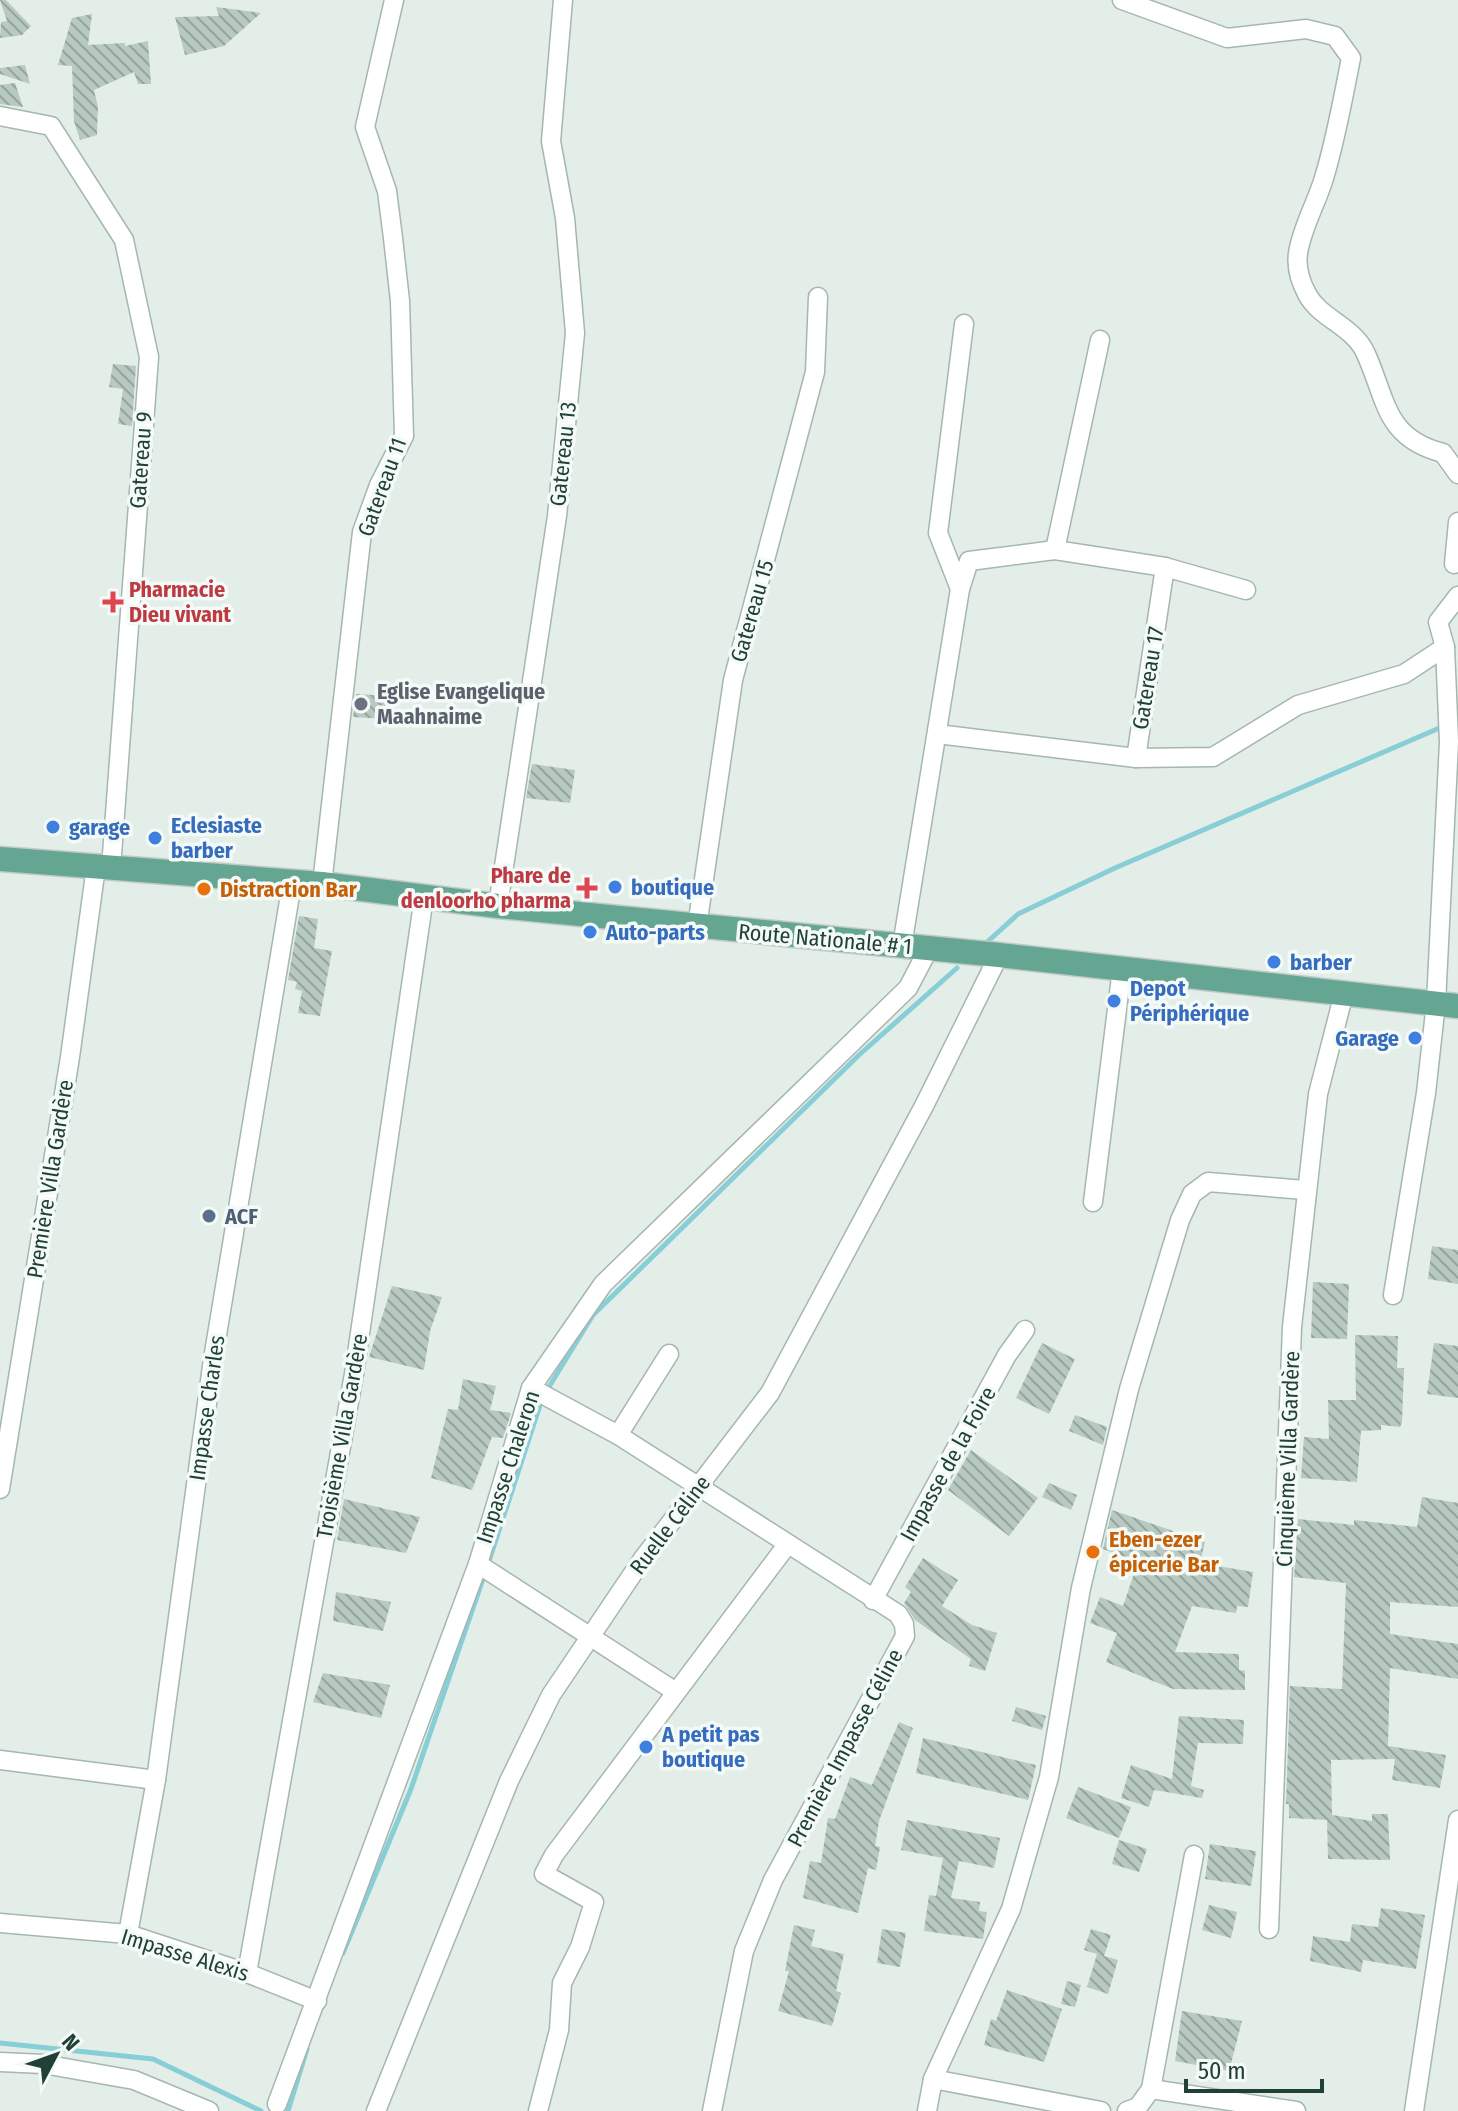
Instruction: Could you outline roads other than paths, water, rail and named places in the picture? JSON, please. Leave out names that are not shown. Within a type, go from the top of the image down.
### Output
[{"type":"main road","name":"Route Nationale # 1","points":[[0,859],[322,884],[498,906],[999,955],[1447,1004]]},
{"type":"street","name":"Gatereau 11","points":[[322,884],[362,532],[379,485],[404,436],[400,301],[393,238],[387,191],[365,127],[394,0]]},
{"type":"street","name":"Gatereau 13","points":[[498,906],[557,516],[575,333],[565,218],[551,141],[563,0]]},
{"type":"street","points":[[1122,0],[1227,38],[1306,29],[1335,36],[1351,58],[1325,176],[1298,253],[1299,276],[1308,297],[1348,330],[1365,350],[1389,416],[1399,430],[1422,447],[1443,453],[1458,474]]},
{"type":"street","name":"Gatereau 9","points":[[0,116],[51,126],[124,240],[149,357],[104,868]]},
{"type":"street","name":"Gatereau 15","points":[[697,927],[733,680],[815,372],[818,297]]},
{"type":"street","points":[[960,589],[938,533],[964,324]]},
{"type":"street","points":[[1055,550],[1100,340]]},
{"type":"street","points":[[1393,1295],[1426,1093],[1447,1004],[1449,742],[1445,647],[1438,622],[1456,598],[1458,522]]},
{"type":"street","points":[[902,946],[960,589],[969,561],[1055,550],[1165,567],[1246,590]]},
{"type":"street","name":"Gatereau 17","points":[[1165,567],[1136,758],[1213,757],[1298,705],[1404,674],[1445,647]]},
{"type":"street","points":[[937,734],[1136,758]]},
{"type":"street","name":"Première Villa Gardère","points":[[0,1489],[104,868]]},
{"type":"street","name":"Impasse Charles","points":[[128,1934],[156,1780],[213,1359],[292,883]]},
{"type":"street","name":"Troisième Villa Gardère","points":[[247,1973],[354,1374],[424,897]]},
{"type":"street","name":"Impasse Chaleron","points":[[277,2104],[478,1564],[531,1388],[603,1284],[908,988],[929,948]]},
{"type":"street","name":"Ruelle Céline","points":[[376,2111],[509,1781],[551,1695],[642,1560],[770,1393],[924,1106],[999,955]]},
{"type":"street","points":[[1093,1202],[1122,969]]},
{"type":"street","name":"Cinquième Villa Gardère","points":[[1269,1929],[1292,1327],[1318,1094],[1344,993]]},
{"type":"street","points":[[927,2111],[933,2079],[1015,1895],[1049,1777],[1081,1588],[1125,1405],[1180,1220],[1192,1194],[1208,1182],[1305,1190]]},
{"type":"street","name":"Impasse de la Foire","points":[[873,1600],[1007,1355],[1025,1330]]},
{"type":"street","points":[[618,1435],[669,1354]]},
{"type":"street","name":"Première Impasse Céline","points":[[531,1388],[618,1435],[898,1614],[904,1624],[905,1636],[773,1880],[744,1951],[712,2111]]},
{"type":"street","points":[[538,2111],[559,2030],[562,1983],[580,1947],[594,1902],[544,1874],[554,1855],[787,1545]]},
{"type":"street","points":[[478,1564],[676,1692]]},
{"type":"street","points":[[0,1760],[156,1780]]},
{"type":"street","points":[[1414,2111],[1450,1914],[1458,1820]]},
{"type":"street","points":[[1127,2111],[1138,2107],[1151,2089],[1194,1855]]},
{"type":"street","name":"Impasse Alexis","points":[[0,1923],[128,1934],[247,1973],[317,2001]]},
{"type":"street","points":[[0,2062],[43,2064],[134,2080],[209,2111]]},
{"type":"street","points":[[933,2079],[1101,2111]]},
{"type":"street","points":[[1151,2089],[1296,2111]]},
{"type":"waterway","points":[[985,944],[1018,914],[1115,868],[1444,726]]},
{"type":"waterway","points":[[547,1390],[593,1315],[859,1055],[957,968]]},
{"type":"waterway","points":[[488,1564],[542,1399]]},
{"type":"waterway","points":[[343,1953],[411,1789],[485,1573]]},
{"type":"waterway","points":[[0,2043],[153,2059],[261,2111]]},
{"type":"waterway","points":[[288,2111],[307,2049]]},
{"type":"place","name":"Pharmacie Dieu vivant","points":[[113,602]]},
{"type":"place","name":"Eglise Evangelique Maahnaime","points":[[361,704]]},
{"type":"place","name":"garage","points":[[53,827]]},
{"type":"place","name":"Eclesiaste barber","points":[[155,838]]},
{"type":"place","name":"boutique","points":[[615,887]]},
{"type":"place","name":"Phare de denloorho pharma","points":[[587,888]]},
{"type":"place","name":"Distraction Bar","points":[[204,889]]},
{"type":"place","name":"Auto-parts","points":[[590,932]]},
{"type":"place","name":"barber","points":[[1274,962]]},
{"type":"place","name":"Depot Périphérique","points":[[1114,1001]]},
{"type":"place","name":"Garage","points":[[1415,1038]]},
{"type":"place","name":"ACF","points":[[209,1216]]},
{"type":"place","name":"Eben-ezer épicerie Bar","points":[[1093,1552]]},
{"type":"place","name":"A petit pas boutique","points":[[646,1747]]}]
